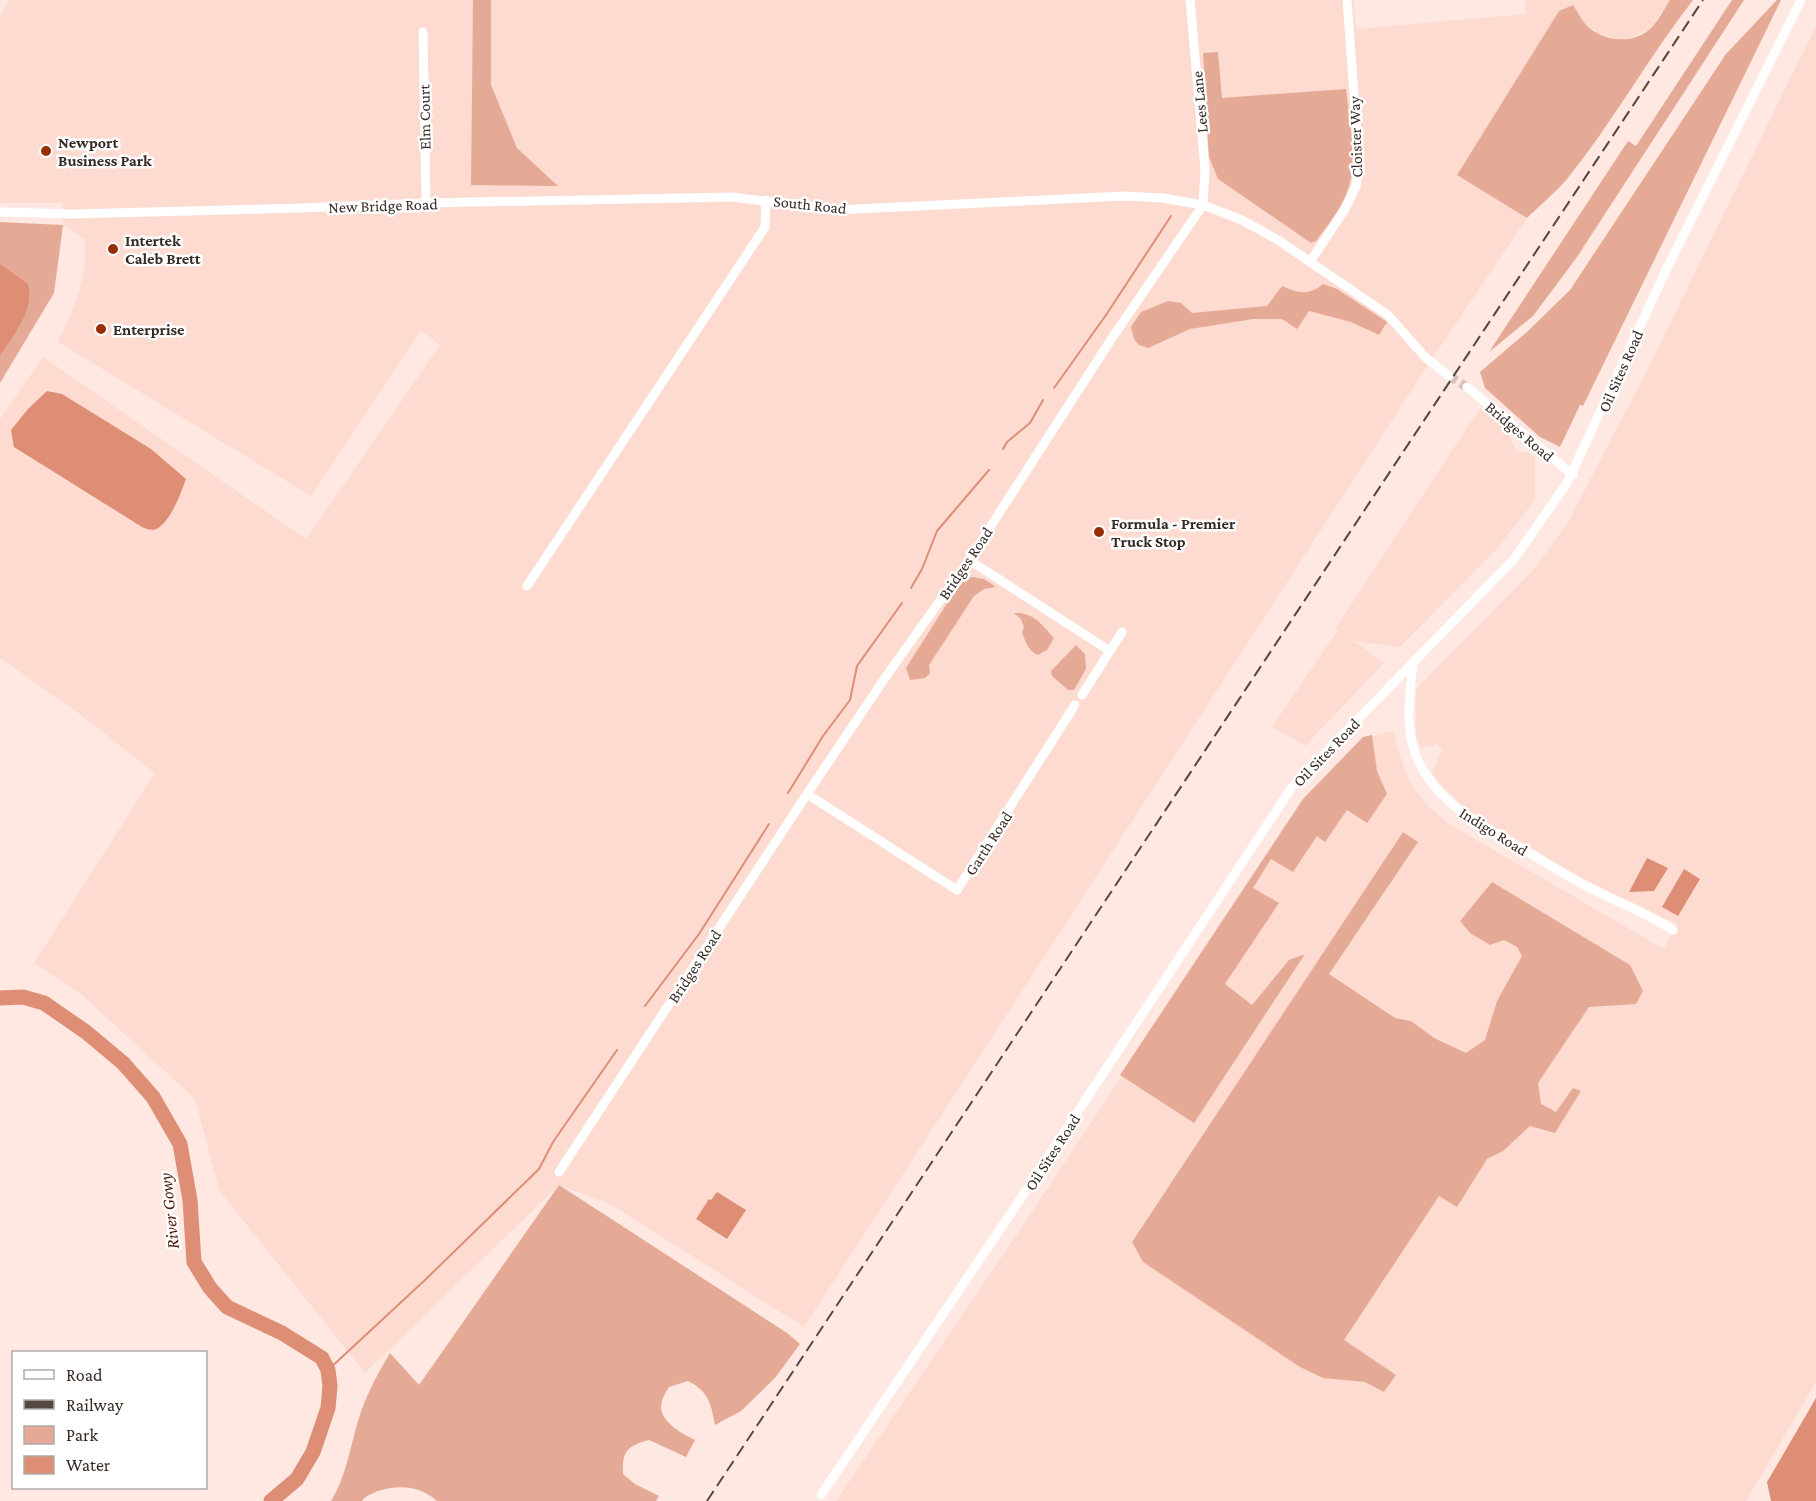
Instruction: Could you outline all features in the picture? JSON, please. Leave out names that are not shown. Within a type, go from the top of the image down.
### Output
[{"type":"street","name":"Lees Lane","points":[[1190,0],[1205,169],[1203,205]]},
{"type":"street","name":"Cloister Way","points":[[1310,262],[1345,209],[1356,186],[1359,162],[1347,0]]},
{"type":"street","name":"Oil Sites Road","points":[[821,1495],[1009,1216],[1292,787],[1514,559],[1573,475],[1667,268],[1801,0]]},
{"type":"street","name":"Elm Court","points":[[423,32],[426,202]]},
{"type":"street","name":"South Road","points":[[527,586],[765,227],[766,200],[834,210],[1124,196],[1163,198],[1203,205]]},
{"type":"street","name":"New Bridge Road","points":[[0,212],[73,214],[426,202],[732,197],[766,200]]},
{"type":"street","points":[[1203,205],[1242,220],[1278,240],[1388,315],[1425,357],[1449,376]]},
{"type":"street","name":"Bridges Road","points":[[559,1172],[807,794],[887,675],[969,560],[1112,338],[1203,205]]},
{"type":"street","name":"Bridges Road","points":[[1467,387],[1573,475]]},
{"type":"street","points":[[969,560],[1110,651]]},
{"type":"street","points":[[1082,695],[1122,632]]},
{"type":"street","name":"Indigo Road","points":[[1413,663],[1409,716],[1413,744],[1421,767],[1444,798],[1471,819],[1575,880],[1642,912],[1673,930]]},
{"type":"street","name":"Garth Road","points":[[807,794],[957,890],[1075,705]]},
{"type":"shaded area","points":[[9,0],[1354,0],[1356,29],[1526,14],[1525,0],[1670,0],[1650,29],[1626,40],[1613,39],[1600,34],[1586,25],[1573,6],[1559,11],[1457,175],[1527,218],[1426,368],[804,1327],[610,1204],[559,1185],[365,1373],[219,1190],[195,1099],[81,994],[34,963],[155,773],[77,712],[0,658],[0,419],[43,357],[306,539],[440,345],[421,330],[311,496],[58,342],[79,292],[85,263],[85,239],[63,225],[62,203],[0,203],[0,17]]},
{"type":"shaded area","points":[[1816,26],[1816,1382],[1746,1501],[836,1501],[1026,1221],[1303,802],[1364,738],[1394,731],[1409,781],[1428,806],[1449,824],[1664,949],[1677,924],[1584,879],[1468,811],[1445,789],[1432,773],[1442,750],[1437,744],[1421,748],[1416,737],[1416,689],[1534,569],[1567,524],[1645,374]]},
{"type":"shaded area","points":[[1480,408],[1508,433],[1516,451],[1529,453],[1535,458],[1535,500],[1497,549],[1400,647],[1354,641],[1384,663],[1305,746],[1272,727],[1337,631],[1335,629]]},
{"type":"green space","points":[[473,0],[491,0],[491,85],[517,148],[558,186],[471,185]]},
{"type":"green space","points":[[1670,0],[1693,0],[1584,157],[1562,184],[1527,218],[1457,175],[1559,11],[1573,5],[1584,23],[1593,31],[1610,38],[1627,39],[1636,37],[1651,28]]},
{"type":"green space","points":[[1732,0],[1744,0],[1577,257],[1533,316],[1489,352],[1628,141],[1636,146]]},
{"type":"green space","points":[[1777,0],[1781,0],[1583,406],[1580,405],[1560,447],[1540,437],[1485,388],[1480,372],[1528,331],[1570,290],[1726,54]]},
{"type":"green space","points":[[1218,52],[1222,98],[1346,89],[1353,154],[1351,180],[1341,205],[1316,241],[1311,243],[1218,179],[1209,157],[1203,53]]},
{"type":"green space","points":[[0,222],[63,225],[54,293],[0,383]]},
{"type":"green space","points":[[1323,284],[1337,289],[1387,322],[1379,335],[1351,322],[1309,311],[1297,329],[1282,319],[1253,319],[1190,329],[1148,348],[1139,345],[1134,339],[1131,327],[1141,312],[1168,301],[1181,303],[1192,313],[1267,306],[1282,286],[1308,292]]},
{"type":"green space","points":[[966,578],[984,579],[996,587],[984,589],[974,596],[929,665],[930,673],[925,678],[910,680],[906,668],[960,583]]},
{"type":"green space","points":[[1014,613],[1032,617],[1046,628],[1054,638],[1047,650],[1038,655],[1029,648],[1022,632],[1024,627],[1021,619]]},
{"type":"green space","points":[[1076,645],[1085,654],[1086,669],[1074,690],[1068,690],[1052,676],[1051,671]]},
{"type":"green space","points":[[1372,735],[1377,771],[1387,794],[1367,823],[1347,810],[1325,842],[1317,836],[1293,872],[1271,859],[1253,888],[1279,903],[1225,984],[1252,1005],[1289,960],[1305,954],[1194,1123],[1120,1075],[1303,799],[1363,737]]},
{"type":"green space","points":[[1403,832],[1418,842],[1329,974],[1395,1018],[1411,1021],[1434,1038],[1466,1053],[1485,1040],[1497,1001],[1522,956],[1517,947],[1504,940],[1490,945],[1470,933],[1460,921],[1492,882],[1630,965],[1643,991],[1636,1004],[1589,1007],[1538,1083],[1541,1104],[1556,1112],[1573,1088],[1581,1091],[1555,1133],[1530,1126],[1503,1151],[1487,1159],[1457,1207],[1439,1196],[1344,1340],[1396,1375],[1384,1392],[1365,1382],[1323,1378],[1300,1367],[1143,1262],[1132,1242]]},
{"type":"green space","points":[[559,1185],[787,1333],[800,1344],[775,1378],[741,1411],[715,1425],[708,1398],[700,1389],[688,1381],[669,1387],[662,1401],[663,1414],[671,1425],[695,1440],[686,1457],[649,1440],[631,1447],[624,1460],[623,1474],[635,1484],[659,1496],[656,1501],[437,1501],[417,1489],[402,1487],[378,1491],[362,1501],[331,1501],[344,1472],[364,1403],[390,1353],[419,1385]]},
{"type":"water","points":[[0,264],[28,284],[29,303],[22,322],[0,356]]},
{"type":"water","points":[[47,391],[62,394],[151,449],[186,479],[174,507],[161,526],[153,530],[142,527],[14,447],[11,430]]},
{"type":"water","points":[[1647,858],[1668,868],[1654,891],[1629,892]]},
{"type":"water","points":[[1684,869],[1700,879],[1678,916],[1662,907]]},
{"type":"water","points":[[717,1192],[746,1210],[727,1239],[696,1219],[709,1199],[711,1200]]},
{"type":"water","points":[[1816,1398],[1816,1501],[1771,1501],[1767,1482]]},
{"type":"waterway","points":[[1054,388],[1106,315],[1171,216]]},
{"type":"waterway","points":[[1003,449],[1007,442],[1030,423],[1043,400]]},
{"type":"waterway","points":[[911,588],[922,569],[937,531],[989,470]]},
{"type":"waterway","points":[[788,793],[823,736],[850,700],[857,666],[902,603]]},
{"type":"waterway","points":[[645,1006],[699,934],[769,824]]},
{"type":"waterway","name":"River Gowy","points":[[0,998],[23,997],[44,1003],[86,1032],[123,1063],[153,1097],[180,1144],[190,1200],[194,1262],[210,1288],[227,1307],[282,1333],[322,1358],[328,1370],[330,1386],[328,1408],[313,1452],[297,1479],[271,1501]]},
{"type":"waterway","points":[[328,1370],[539,1169],[553,1142],[617,1050]]},
{"type":"tunnel","points":[[1449,376],[1467,387]]},
{"type":"railway","points":[[707,1501],[1703,0]]},
{"type":"place","name":"Newport Business Park","points":[[46,151]]},
{"type":"place","name":"Intertek Caleb Brett","points":[[113,249]]},
{"type":"place","name":"Enterprise","points":[[101,329]]},
{"type":"place","name":"Formula - Premier Truck Stop","points":[[1099,532]]}]
